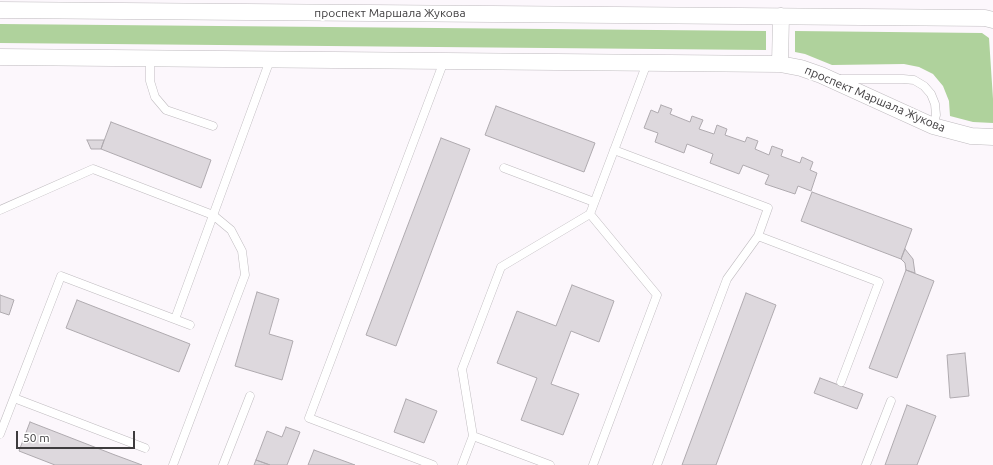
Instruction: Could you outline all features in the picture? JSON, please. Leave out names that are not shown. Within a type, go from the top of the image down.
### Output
[{"type":"street","name":"проспект Маршала Жукова","points":[[0,10],[985,18],[993,20]]},
{"type":"street","points":[[780,64],[781,16]]},
{"type":"street","name":"проспект Маршала Жукова","points":[[0,57],[780,64],[801,68],[829,79],[933,126],[971,136],[993,137]]},
{"type":"lane","points":[[150,59],[150,80],[155,97],[166,110],[213,126]]},
{"type":"lane","points":[[175,320],[270,60]]},
{"type":"lane","points":[[433,465],[309,418],[444,61]]},
{"type":"lane","points":[[462,465],[473,436],[462,369],[501,267],[590,214],[647,63]]},
{"type":"lane","points":[[829,79],[914,80],[924,86],[931,94],[935,104],[936,115],[933,126]]},
{"type":"lane","points":[[614,150],[768,208],[758,236],[727,279],[658,465]]},
{"type":"lane","points":[[504,168],[594,202]]},
{"type":"lane","points":[[0,210],[93,169],[213,215],[231,230],[242,251],[245,275],[173,465]]},
{"type":"lane","points":[[590,214],[657,295],[593,465]]},
{"type":"lane","points":[[758,236],[879,282],[841,382]]},
{"type":"lane","points":[[0,434],[61,276],[190,325]]},
{"type":"lane","points":[[223,465],[250,396]]},
{"type":"lane","points":[[14,398],[145,448]]},
{"type":"lane","points":[[866,465],[891,401]]},
{"type":"lane","points":[[473,436],[550,465]]},
{"type":"green space","points":[[0,24],[766,31],[766,50],[0,43]]},
{"type":"green space","points":[[795,31],[982,33],[989,38],[993,123],[973,122],[950,116],[949,101],[943,86],[933,74],[919,67],[904,64],[832,65],[805,54],[795,52]]},
{"type":"building","points":[[661,105],[672,109],[670,114],[690,122],[692,116],[703,120],[699,129],[714,134],[717,125],[727,129],[725,135],[745,142],[747,137],[758,141],[755,149],[769,155],[772,146],[783,150],[781,156],[800,163],[802,157],[813,162],[810,170],[817,173],[811,191],[798,186],[795,194],[765,184],[769,175],[743,165],[739,174],[710,163],[713,154],[687,144],[684,153],[655,142],[658,133],[644,128],[651,110],[658,113]]},
{"type":"building","points":[[496,106],[595,143],[584,172],[485,135]]},
{"type":"building","points":[[111,122],[211,160],[201,188],[101,149]]},
{"type":"building","points":[[441,138],[470,149],[396,346],[366,335]]},
{"type":"building","points":[[87,140],[104,140],[101,149],[91,149]]},
{"type":"building","points":[[812,192],[912,229],[901,259],[801,221]]},
{"type":"building","points":[[905,249],[913,259],[915,273],[906,270],[905,263],[901,259]]},
{"type":"building","points":[[906,270],[934,281],[897,378],[869,368]]},
{"type":"building","points":[[572,285],[614,301],[599,342],[571,331],[551,384],[579,394],[563,435],[521,420],[537,378],[497,363],[517,311],[556,326]]},
{"type":"building","points":[[257,292],[279,299],[269,334],[293,341],[282,380],[235,366]]},
{"type":"building","points":[[746,293],[776,305],[716,465],[682,465]]},
{"type":"building","points":[[0,295],[14,300],[9,315],[0,312]]},
{"type":"building","points":[[77,300],[190,344],[179,372],[66,328]]},
{"type":"building","points":[[965,353],[969,396],[950,398],[947,355]]},
{"type":"building","points":[[820,378],[863,394],[857,409],[814,393]]},
{"type":"building","points":[[406,399],[437,411],[424,443],[394,432]]},
{"type":"building","points":[[907,405],[936,416],[917,465],[885,465]]},
{"type":"building","points":[[30,422],[142,465],[55,465],[19,451]]},
{"type":"building","points":[[286,427],[300,432],[287,465],[270,465],[256,460],[267,431],[282,437]]},
{"type":"building","points":[[314,450],[355,465],[308,465]]},
{"type":"building","points":[[256,460],[270,465],[254,465]]}]
